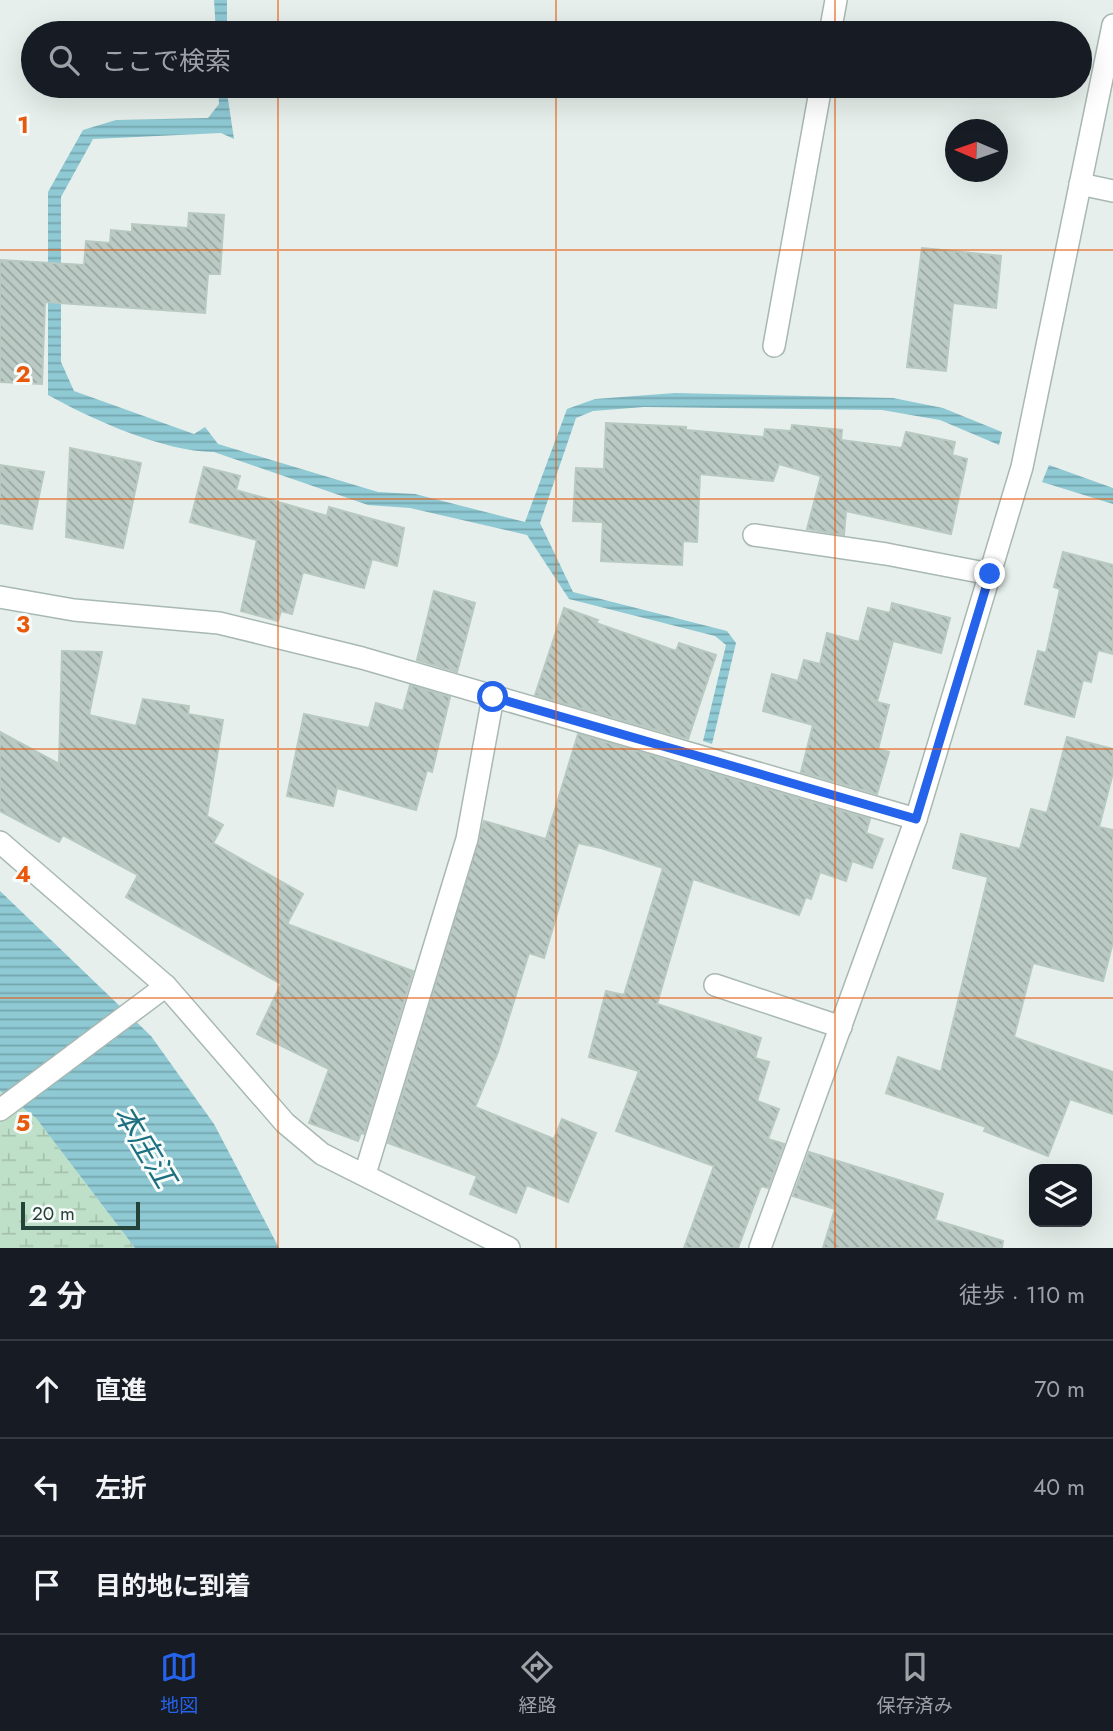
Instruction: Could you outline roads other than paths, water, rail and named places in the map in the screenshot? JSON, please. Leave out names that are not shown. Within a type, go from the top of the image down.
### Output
[{"type":"street","points":[[832,21],[836,0]]},
{"type":"street","points":[[761,1248],[916,819],[1022,467],[1113,24]]},
{"type":"street","points":[[774,346],[819,98]]},
{"type":"street","points":[[1080,184],[1113,191]]},
{"type":"street","points":[[754,535],[886,554],[990,574]]},
{"type":"street","points":[[0,597],[74,610],[219,623],[362,658],[916,819]]},
{"type":"street","points":[[365,1174],[467,839],[493,697]]},
{"type":"street","points":[[0,842],[161,989],[285,1122],[322,1154],[509,1248]]},
{"type":"street","points":[[715,985],[841,1027]]},
{"type":"street","points":[[0,1110],[161,989]]},
{"type":"water","points":[[214,0],[227,0],[227,21],[215,21]]},
{"type":"water","points":[[219,98],[228,98],[234,139],[221,133],[93,139],[61,197],[61,362],[74,391],[194,434],[205,427],[218,444],[378,492],[415,494],[525,522],[567,409],[595,399],[675,393],[893,398],[943,408],[1002,432],[999,445],[940,420],[882,410],[644,407],[593,411],[576,418],[540,523],[573,592],[727,631],[736,643],[712,744],[703,741],[726,645],[715,636],[569,599],[527,535],[410,508],[368,505],[214,452],[194,451],[151,440],[106,424],[48,395],[48,192],[83,130],[116,120],[208,118],[219,104]]},
{"type":"water","points":[[1049,465],[1113,488],[1113,504],[1042,482]]},
{"type":"water","name":"本庄江","points":[[0,891],[151,1036],[214,1124],[279,1248],[135,1248],[36,1118],[0,1091]]}]
